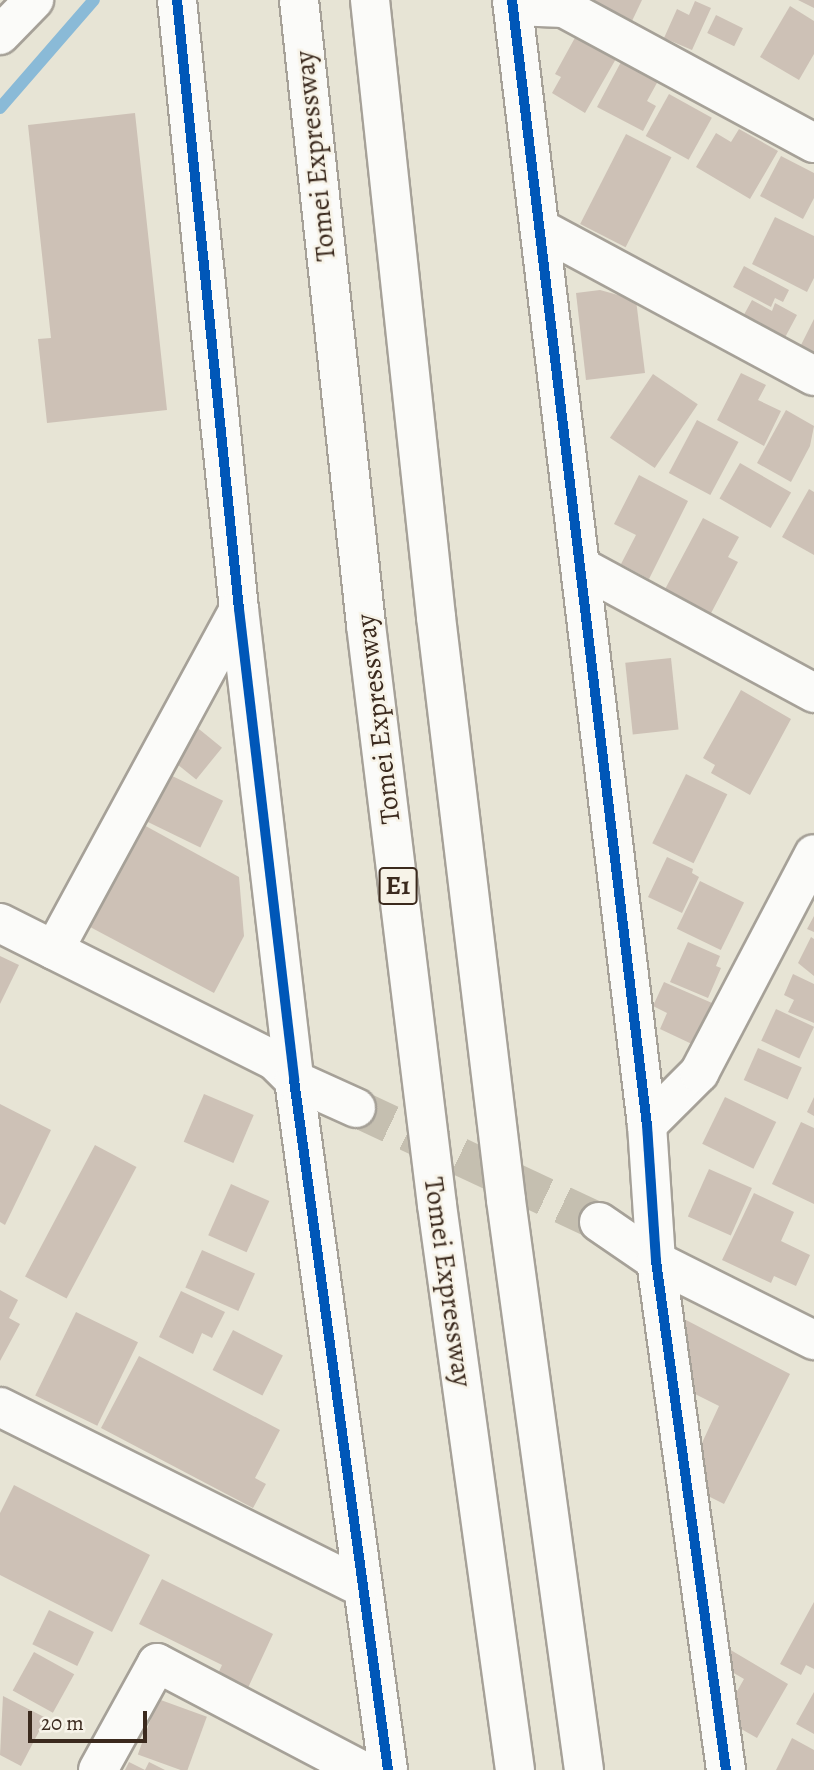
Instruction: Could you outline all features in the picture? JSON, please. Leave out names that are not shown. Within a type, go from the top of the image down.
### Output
[{"type":"main road","points":[[0,35],[34,0]]},
{"type":"main road","points":[[177,0],[239,609],[294,1080],[388,1770]]},
{"type":"main road","name":"Tomei Expressway","points":[[299,0],[365,611],[437,1205],[515,1770]]},
{"type":"main road","points":[[370,0],[434,604],[506,1200],[584,1770]]},
{"type":"main road","points":[[726,1770],[656,1261],[647,1125],[583,568],[513,3],[565,8],[814,143]]},
{"type":"main road","points":[[541,229],[814,376]]},
{"type":"main road","points":[[583,568],[809,679]]},
{"type":"main road","points":[[54,950],[239,609]]},
{"type":"main road","points":[[647,1125],[699,1073],[814,853]]},
{"type":"main road","points":[[0,923],[275,1062],[294,1080],[356,1108]]},
{"type":"main road","points":[[599,1222],[656,1261],[814,1340]]},
{"type":"main road","points":[[0,1406],[361,1587]]},
{"type":"main road","points":[[98,1770],[157,1663],[361,1770]]},
{"type":"building","points":[[589,0],[642,0],[632,21]]},
{"type":"building","points":[[798,0],[814,0],[814,8]]},
{"type":"building","points":[[695,1],[711,8],[692,50],[664,38],[677,9],[689,15]]},
{"type":"building","points":[[790,6],[814,21],[814,54],[799,80],[760,57]]},
{"type":"building","points":[[716,15],[743,28],[734,46],[707,33]]},
{"type":"building","points":[[577,34],[617,57],[585,113],[552,93],[561,77],[555,74]]},
{"type":"building","points":[[621,62],[658,81],[647,101],[656,106],[643,131],[597,107]]},
{"type":"building","points":[[669,94],[712,118],[689,160],[646,136]]},
{"type":"building","points":[[135,113],[167,410],[47,423],[38,339],[51,338],[28,125]]},
{"type":"building","points":[[739,129],[778,151],[750,199],[696,167],[716,133],[731,142]]},
{"type":"building","points":[[626,134],[671,157],[626,247],[580,224]]},
{"type":"building","points":[[781,156],[814,173],[814,198],[803,219],[760,196]]},
{"type":"building","points":[[775,217],[814,236],[814,278],[807,292],[752,264]]},
{"type":"building","points":[[744,266],[789,290],[783,302],[775,298],[771,307],[733,287]]},
{"type":"building","points":[[600,290],[636,300],[645,373],[586,380],[576,293]]},
{"type":"building","points":[[752,300],[772,311],[775,303],[797,315],[781,345],[740,322]]},
{"type":"building","points":[[814,319],[814,364],[796,355]]},
{"type":"building","points":[[741,373],[766,385],[758,400],[781,411],[764,446],[717,420]]},
{"type":"building","points":[[653,374],[698,404],[655,468],[610,438]]},
{"type":"building","points":[[786,410],[814,426],[810,446],[791,482],[757,463]]},
{"type":"building","points":[[697,420],[738,442],[710,495],[669,473]]},
{"type":"building","points":[[740,463],[791,492],[771,528],[720,499]]},
{"type":"building","points":[[639,475],[688,501],[649,579],[621,564],[636,535],[614,524]]},
{"type":"building","points":[[809,489],[814,492],[814,555],[782,537]]},
{"type":"building","points":[[703,518],[739,537],[728,557],[738,562],[709,617],[663,593]]},
{"type":"building","points":[[671,658],[679,730],[633,734],[625,663]]},
{"type":"building","points":[[741,690],[791,719],[750,795],[711,773],[715,765],[703,758]]},
{"type":"building","points":[[194,725],[222,748],[196,780],[168,757]]},
{"type":"building","points":[[162,771],[223,801],[200,848],[139,818]]},
{"type":"building","points":[[686,774],[727,794],[694,863],[652,843]]},
{"type":"building","points":[[131,818],[239,877],[244,936],[214,993],[77,920]]},
{"type":"building","points":[[667,857],[693,869],[692,873],[699,877],[682,913],[648,897]]},
{"type":"building","points":[[700,881],[744,902],[721,950],[677,929]]},
{"type":"building","points":[[814,916],[814,932],[807,929]]},
{"type":"building","points":[[811,937],[814,939],[814,976],[798,963]]},
{"type":"building","points":[[688,942],[720,956],[716,966],[721,968],[708,998],[670,982]]},
{"type":"building","points":[[0,956],[19,965],[0,1004]]},
{"type":"building","points":[[793,974],[814,984],[814,1023],[788,1012],[794,1000],[784,995]]},
{"type":"building","points":[[664,982],[712,1003],[694,1045],[660,1029],[667,1013],[653,1006]]},
{"type":"building","points":[[776,1009],[814,1027],[799,1058],[761,1041]]},
{"type":"building","points":[[758,1048],[802,1068],[788,1099],[744,1080]]},
{"type":"building","points":[[204,1094],[254,1115],[233,1163],[184,1142]]},
{"type":"building","points":[[725,1097],[776,1122],[753,1169],[702,1144]]},
{"type":"building","points":[[814,1097],[814,1116],[807,1112]]},
{"type":"building","points":[[0,1104],[51,1130],[5,1225],[0,1222]]},
{"type":"building","points":[[801,1122],[814,1128],[814,1204],[772,1184]]},
{"type":"building","points":[[95,1145],[136,1167],[67,1299],[25,1277]]},
{"type":"building","points":[[709,1169],[752,1188],[731,1236],[688,1217]]},
{"type":"building","points":[[231,1184],[269,1201],[247,1252],[208,1235]]},
{"type":"building","points":[[754,1193],[794,1212],[781,1241],[810,1255],[796,1286],[774,1276],[771,1283],[722,1260]]},
{"type":"building","points":[[202,1250],[255,1274],[238,1311],[185,1287]]},
{"type":"building","points":[[0,1290],[18,1300],[9,1318],[20,1324],[0,1361]]},
{"type":"building","points":[[181,1291],[225,1312],[212,1338],[202,1333],[193,1354],[159,1337]]},
{"type":"building","points":[[76,1312],[138,1342],[97,1426],[35,1396]]},
{"type":"building","points":[[686,1320],[790,1374],[724,1504],[702,1493],[696,1456],[719,1406],[681,1387]]},
{"type":"building","points":[[233,1330],[283,1355],[262,1396],[213,1370]]},
{"type":"building","points":[[139,1356],[280,1430],[255,1478],[266,1484],[253,1508],[101,1428]]},
{"type":"building","points":[[14,1485],[150,1555],[112,1632],[0,1575],[0,1513]]},
{"type":"building","points":[[162,1579],[273,1634],[247,1690],[217,1676],[222,1665],[139,1624]]},
{"type":"building","points":[[814,1602],[814,1669],[806,1665],[801,1675],[780,1664]]},
{"type":"building","points":[[49,1610],[94,1632],[77,1666],[32,1644]]},
{"type":"building","points":[[729,1649],[788,1684],[757,1738],[722,1718],[744,1679],[720,1665]]},
{"type":"building","points":[[34,1652],[74,1674],[53,1713],[13,1690]]},
{"type":"building","points":[[814,1692],[814,1734],[796,1724]]},
{"type":"building","points":[[3,1696],[46,1718],[21,1766],[0,1755]]},
{"type":"building","points":[[158,1699],[207,1717],[187,1770],[138,1754]]},
{"type":"building","points":[[792,1738],[814,1750],[814,1770],[776,1770]]},
{"type":"building","points":[[129,1762],[145,1770],[125,1770]]},
{"type":"building","points":[[149,1762],[165,1770],[145,1770]]},
{"type":"waterway","points":[[0,108],[94,0]]},
{"type":"tunnel","points":[[356,1108],[599,1222]]},
{"type":"cycle path","points":[[177,0],[239,609],[294,1080],[388,1770]]},
{"type":"cycle path","points":[[512,0],[647,1125],[656,1261],[726,1770]]}]
